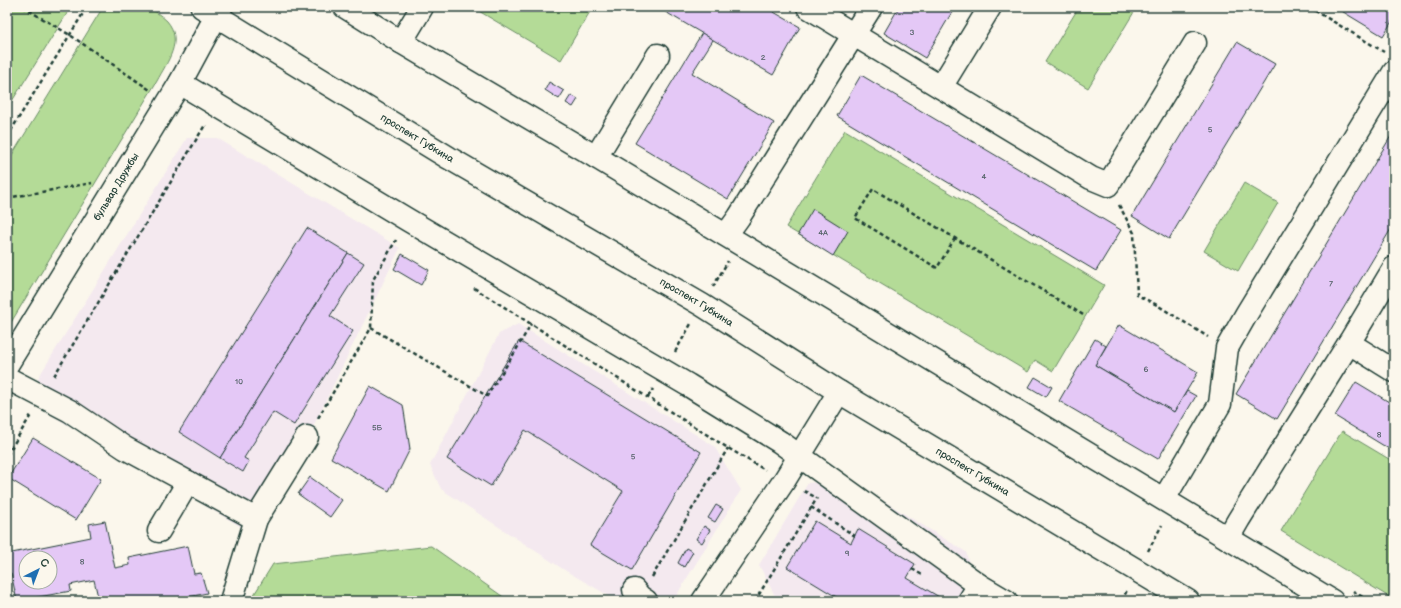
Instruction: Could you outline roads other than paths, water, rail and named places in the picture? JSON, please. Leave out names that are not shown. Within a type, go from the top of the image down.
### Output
[{"type":"main road","points":[[345,7],[1332,601]]},
{"type":"main road","points":[[401,42],[422,7]]},
{"type":"main road","points":[[808,7],[1091,178],[1108,185],[1195,43]]},
{"type":"main road","points":[[726,235],[740,217],[871,7]]},
{"type":"main road","points":[[941,87],[990,7]]},
{"type":"main road","name":"бульвар Дружбы","points":[[7,365],[180,83],[213,10]]},
{"type":"main road","name":"проспект Губкина","points":[[213,10],[449,158],[702,305],[839,392],[1188,601]]},
{"type":"main road","points":[[596,157],[658,55]]},
{"type":"main road","points":[[1169,502],[1220,404],[1227,348],[1391,62]]},
{"type":"main road","points":[[180,83],[408,220],[688,385],[800,456],[974,593],[1006,601]]},
{"type":"main road","points":[[1228,538],[1394,268]]},
{"type":"main road","points":[[1349,343],[1394,371]]},
{"type":"main road","points":[[7,378],[70,411],[125,448],[256,519]]},
{"type":"main road","points":[[703,601],[784,481],[839,392]]},
{"type":"main road","points":[[231,601],[256,519],[307,437]]},
{"type":"main road","points":[[159,530],[188,482]]}]
